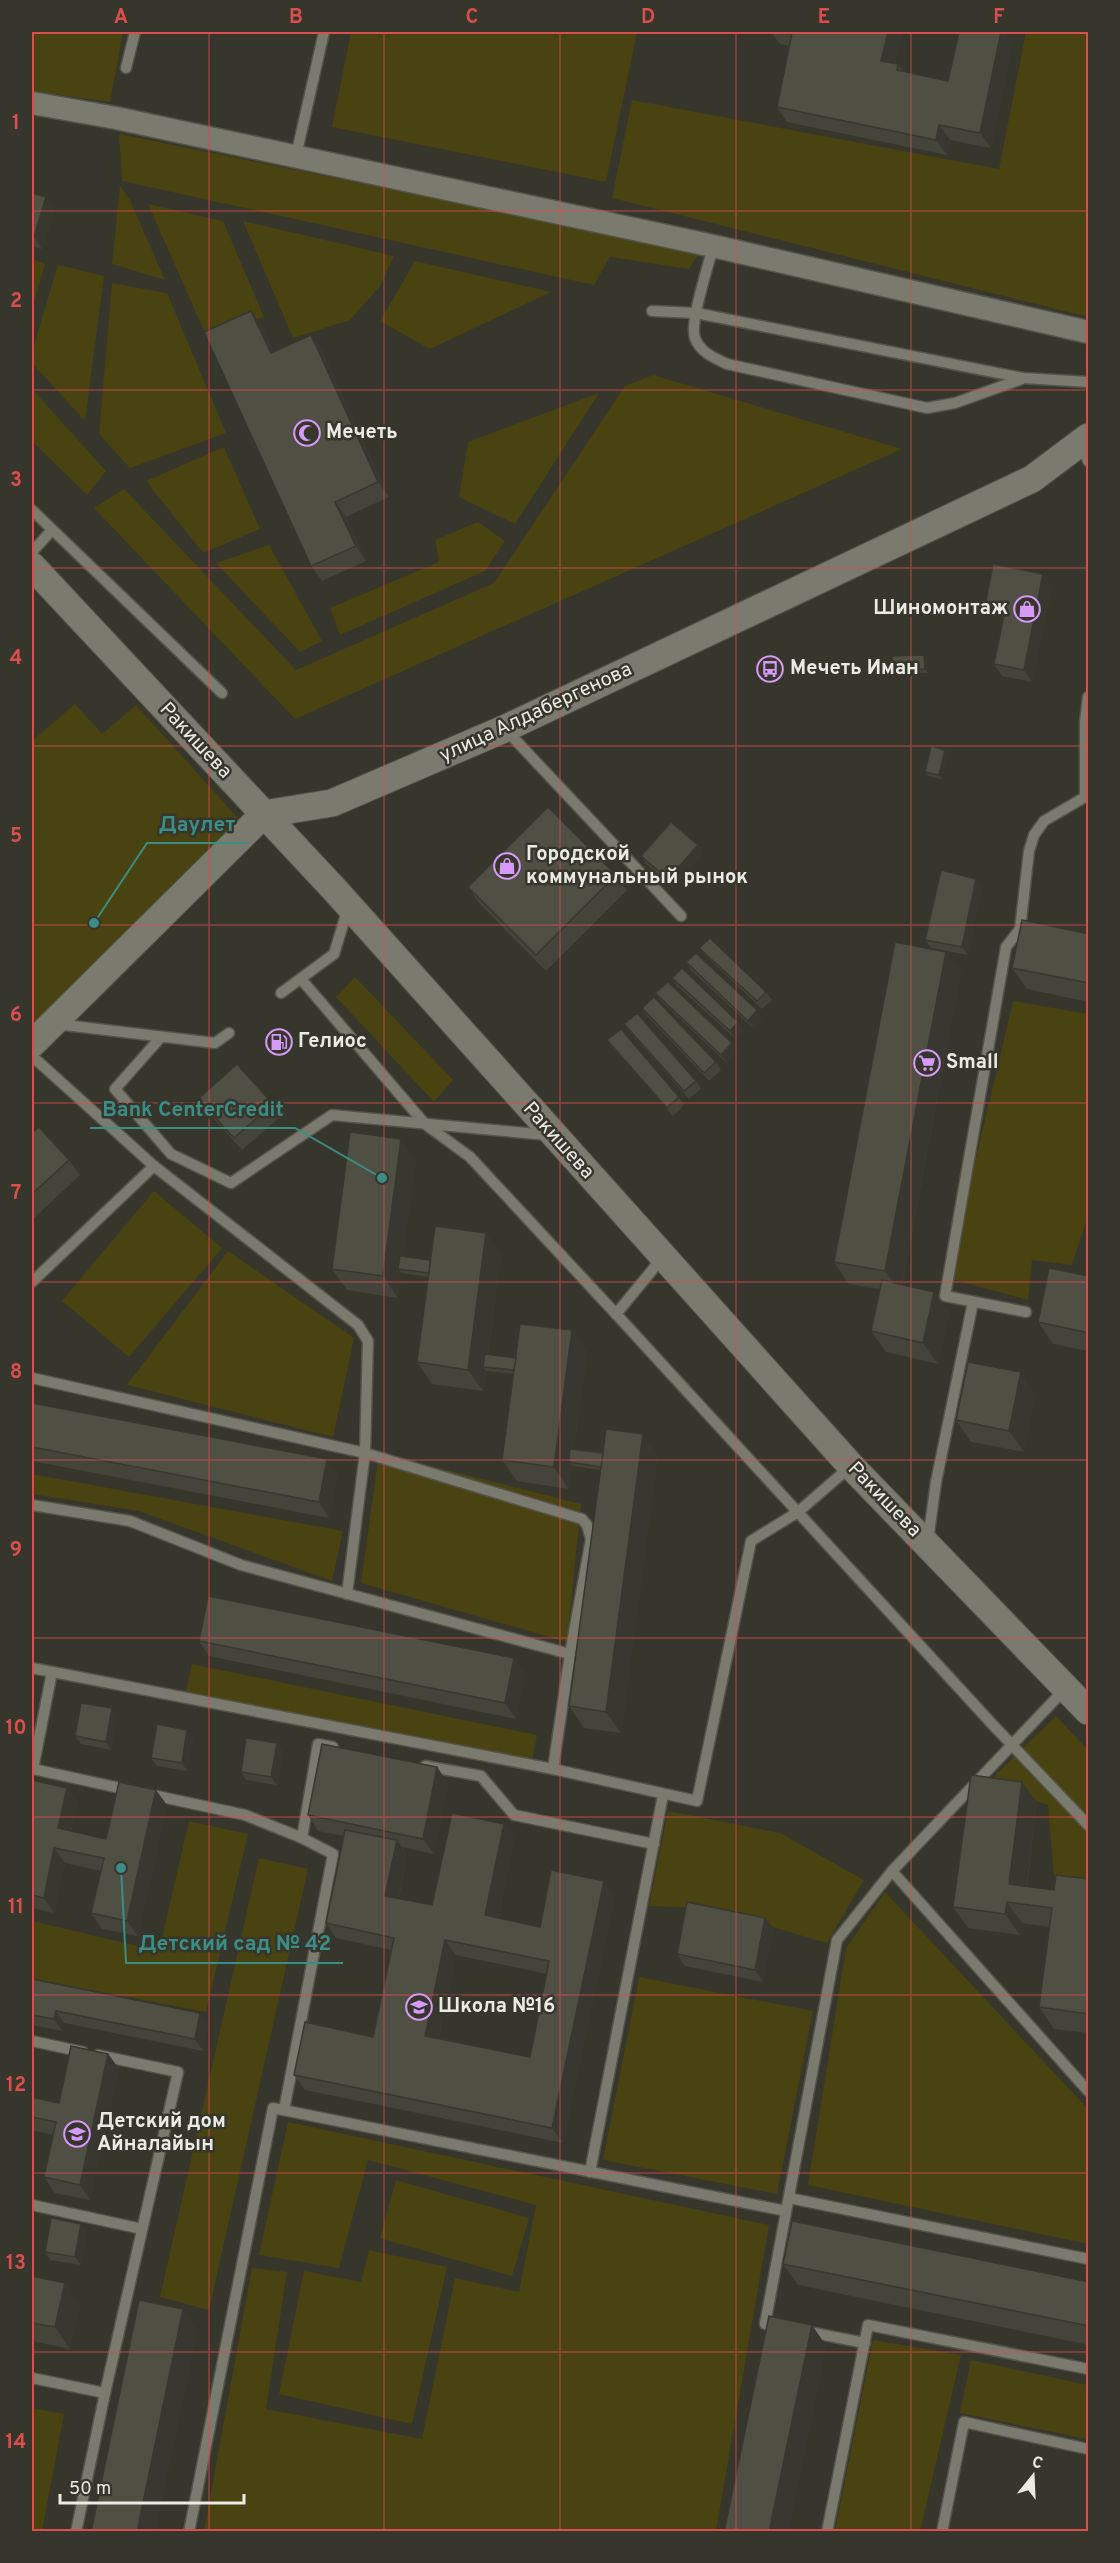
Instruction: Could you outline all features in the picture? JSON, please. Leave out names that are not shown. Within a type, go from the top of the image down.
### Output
[{"type":"street","points":[[32,103],[116,118],[713,246],[1089,332]]},
{"type":"street","name":"улица Алдабергенова","points":[[264,814],[332,803],[504,729],[1032,479],[1086,447]]},
{"type":"street","name":"Ракишева","points":[[32,566],[182,729],[264,814],[851,1466],[1089,1711]]},
{"type":"street","points":[[32,1044],[264,814]]},
{"type":"lane","points":[[126,68],[135,32]]},
{"type":"lane","points":[[296,156],[324,32]]},
{"type":"lane","points":[[713,246],[696,313],[694,332],[699,344],[710,356],[727,364],[915,407],[940,408],[1023,378]]},
{"type":"lane","points":[[652,311],[696,313],[1023,378],[1089,382]]},
{"type":"lane","points":[[32,510],[51,531],[222,693]]},
{"type":"lane","points":[[32,552],[51,531]]},
{"type":"lane","points":[[1026,1312],[945,1296],[1006,947],[1020,929],[1034,835],[1044,821],[1087,797],[1085,722],[1088,702]]},
{"type":"lane","points":[[504,729],[681,916]]},
{"type":"lane","points":[[282,993],[334,954],[348,907]]},
{"type":"lane","points":[[1020,929],[1031,931]]},
{"type":"lane","points":[[301,979],[425,1124],[470,1157],[1089,1826]]},
{"type":"lane","points":[[52,1024],[215,1043],[229,1033]]},
{"type":"lane","points":[[161,1037],[115,1089],[171,1154],[231,1183],[332,1115],[553,1136]]},
{"type":"lane","points":[[32,1056],[154,1166],[358,1325],[368,1341],[365,1453],[347,1594]]},
{"type":"lane","points":[[32,1282],[154,1166]]},
{"type":"lane","points":[[616,1314],[663,1257]]},
{"type":"lane","points":[[927,1545],[936,1482],[973,1302]]},
{"type":"lane","points":[[32,1378],[365,1453],[582,1519],[587,1525],[591,1539],[570,1654],[553,1769]]},
{"type":"lane","points":[[32,1668],[553,1769],[697,1802],[751,1541],[798,1512],[851,1466]]},
{"type":"lane","points":[[32,1505],[130,1521],[241,1565],[570,1654]]},
{"type":"lane","points":[[52,1672],[32,1769],[245,1815],[302,1838],[333,1854],[284,2110]]},
{"type":"lane","points":[[865,2343],[765,2324],[837,1940],[892,1870],[1067,1687]]},
{"type":"lane","points":[[302,1838],[318,1744],[341,1749]]},
{"type":"lane","points":[[411,1763],[481,1776],[514,1815],[654,1844]]},
{"type":"lane","points":[[590,2172],[663,1795]]},
{"type":"lane","points":[[892,1870],[1089,2091]]},
{"type":"lane","points":[[32,2041],[178,2072],[76,2532]]},
{"type":"lane","points":[[189,2532],[269,2138],[273,2108],[786,2211]]},
{"type":"lane","points":[[789,2198],[1089,2259]]},
{"type":"lane","points":[[32,2205],[142,2229]]},
{"type":"lane","points":[[826,2532],[868,2325],[1089,2369]]},
{"type":"lane","points":[[32,2378],[105,2393]]},
{"type":"lane","points":[[942,2532],[964,2422],[1089,2449]]},
{"type":"shaded area","points":[[32,32],[123,32],[110,102],[32,91]]},
{"type":"shaded area","points":[[351,32],[637,32],[606,182],[332,127]]},
{"type":"shaded area","points":[[1026,32],[1088,32],[1088,317],[612,198],[632,100],[999,169]]},
{"type":"shaded area","points":[[119,134],[700,252],[689,269],[610,257],[594,285],[122,181]]},
{"type":"shaded area","points":[[120,186],[130,200],[165,280],[112,264]]},
{"type":"shaded area","points":[[148,204],[223,221],[264,317],[205,333]]},
{"type":"shaded area","points":[[243,221],[394,256],[380,286],[350,320],[293,338]]},
{"type":"shaded area","points":[[32,259],[45,264],[32,309]]},
{"type":"shaded area","points":[[415,261],[551,292],[430,349],[380,321]]},
{"type":"shaded area","points":[[58,265],[104,276],[85,421],[32,363],[32,352]]},
{"type":"shaded area","points":[[112,283],[167,293],[226,433],[130,468],[99,434]]},
{"type":"shaded area","points":[[653,375],[902,449],[295,719],[94,508],[124,489],[296,670],[494,583],[625,386]]},
{"type":"shaded area","points":[[32,389],[106,471],[87,495],[32,441]]},
{"type":"shaded area","points":[[599,393],[515,524],[459,497],[468,442]]},
{"type":"shaded area","points":[[224,447],[260,529],[203,553],[146,481]]},
{"type":"shaded area","points":[[478,522],[505,541],[485,571],[340,635],[330,608],[439,562],[435,540]]},
{"type":"shaded area","points":[[269,545],[322,641],[300,652],[216,563]]},
{"type":"shaded area","points":[[75,704],[102,734],[136,705],[246,827],[32,1024],[32,741]]},
{"type":"shaded area","points":[[355,977],[453,1080],[434,1102],[336,997]]},
{"type":"shaded area","points":[[1013,1001],[1088,1014],[1088,1216],[1072,1265],[1032,1260],[1028,1300],[948,1278]]},
{"type":"shaded area","points":[[154,1191],[222,1248],[129,1357],[62,1301]]},
{"type":"shaded area","points":[[228,1251],[354,1338],[333,1437],[127,1385]]},
{"type":"shaded area","points":[[379,1453],[581,1504],[567,1642],[361,1583]]},
{"type":"shaded area","points":[[32,1474],[343,1531],[332,1581],[139,1511],[32,1494]]},
{"type":"shaded area","points":[[192,1664],[537,1735],[532,1761],[186,1692]]},
{"type":"shaded area","points":[[1056,1716],[1088,1750],[1088,1889],[1054,1876],[1048,1805],[986,1784]]},
{"type":"shaded area","points":[[668,1811],[780,1833],[864,1880],[827,1943],[708,1908],[649,1906]]},
{"type":"shaded area","points":[[189,1821],[248,1834],[206,2012],[32,1979],[32,1921],[159,1951]]},
{"type":"shaded area","points":[[259,1858],[308,1869],[209,2310],[160,2297]]},
{"type":"shaded area","points":[[885,1892],[1088,2109],[1088,2244],[808,2185],[846,1948]]},
{"type":"shaded area","points":[[639,1977],[813,2011],[777,2194],[603,2160]]},
{"type":"shaded area","points":[[288,2122],[769,2225],[716,2531],[204,2531],[252,2268],[287,2272],[266,2409],[422,2439],[455,2278],[519,2292],[536,2205],[368,2160],[339,2268],[259,2255]]},
{"type":"shaded area","points":[[396,2180],[529,2218],[512,2276],[380,2238]]},
{"type":"shaded area","points":[[369,2250],[447,2267],[412,2424],[279,2394],[304,2271],[361,2282]]},
{"type":"shaded area","points":[[873,2340],[961,2355],[920,2531],[835,2531]]},
{"type":"shaded area","points":[[971,2360],[1088,2385],[1088,2439],[960,2413]]},
{"type":"shaded area","points":[[32,2408],[64,2414],[42,2531],[32,2531]]},
{"type":"building","points":[[784,32],[888,32],[881,61],[898,64],[897,70],[948,81],[959,32],[1001,32],[980,133],[939,125],[936,140],[777,107],[792,33]]},
{"type":"building","points":[[32,193],[46,197],[34,237],[32,237]]},
{"type":"building","name":"Мечеть","points":[[251,311],[271,353],[311,335],[378,482],[335,502],[356,546],[311,566],[204,332]]},
{"type":"building","points":[[993,564],[1043,574],[1024,670],[994,664],[1006,605],[986,601]]},
{"type":"building","points":[[924,655],[925,669],[894,670],[892,656]]},
{"type":"building","points":[[931,746],[945,750],[939,775],[925,772]]},
{"type":"building","points":[[548,807],[616,875],[536,955],[468,887]]},
{"type":"building","points":[[671,822],[698,845],[668,879],[641,856]]},
{"type":"building","points":[[941,870],[976,879],[962,947],[925,940]]},
{"type":"building","points":[[1022,920],[1089,934],[1089,983],[1012,968]]},
{"type":"building","points":[[710,938],[766,992],[757,1001],[699,948]]},
{"type":"building","points":[[895,942],[946,952],[885,1271],[834,1262]]},
{"type":"building","points":[[696,953],[757,1010],[748,1021],[686,962]]},
{"type":"building","points":[[682,968],[738,1022],[730,1031],[672,978]]},
{"type":"building","points":[[668,982],[732,1043],[721,1055],[655,993]]},
{"type":"building","points":[[654,997],[716,1062],[704,1073],[642,1008]]},
{"type":"building","points":[[637,1013],[696,1081],[684,1091],[624,1024]]},
{"type":"building","points":[[621,1029],[679,1097],[667,1108],[607,1040]]},
{"type":"building","points":[[237,1064],[273,1104],[234,1138],[198,1099]]},
{"type":"building","points":[[39,1127],[69,1160],[32,1194],[32,1133]]},
{"type":"building","points":[[350,1132],[401,1139],[383,1276],[332,1269]]},
{"type":"building","points":[[435,1226],[486,1233],[468,1370],[417,1362]]},
{"type":"building","points":[[400,1256],[430,1260],[429,1273],[398,1269]]},
{"type":"building","points":[[1049,1268],[1089,1276],[1089,1333],[1038,1322]]},
{"type":"building","points":[[882,1280],[934,1292],[923,1343],[871,1331]]},
{"type":"building","points":[[520,1324],[572,1330],[554,1467],[502,1460]]},
{"type":"building","points":[[485,1354],[516,1358],[514,1370],[483,1367]]},
{"type":"building","points":[[968,1362],[1021,1372],[1009,1431],[956,1420]]},
{"type":"building","points":[[32,1403],[327,1459],[319,1502],[32,1447]]},
{"type":"building","points":[[606,1429],[643,1434],[606,1712],[569,1706]]},
{"type":"building","points":[[570,1449],[603,1453],[601,1467],[569,1462]]},
{"type":"building","points":[[208,1596],[514,1658],[505,1703],[199,1641]]},
{"type":"building","points":[[81,1703],[112,1708],[106,1742],[75,1736]]},
{"type":"building","points":[[157,1724],[187,1730],[182,1763],[151,1758]]},
{"type":"building","points":[[246,1738],[277,1743],[271,1777],[241,1772]]},
{"type":"building","points":[[322,1744],[437,1767],[423,1839],[308,1815]]},
{"type":"building","points":[[971,1775],[1022,1782],[1009,1884],[1054,1890],[1056,1875],[1089,1879],[1089,2014],[1039,2007],[1052,1908],[1007,1902],[1005,1914],[953,1907]]},
{"type":"building","points":[[32,1780],[67,1788],[58,1828],[106,1839],[119,1782],[156,1790],[127,1921],[91,1913],[104,1858],[54,1848],[44,1898],[32,1895]]},
{"type":"building","name":"Школа №16","points":[[452,1813],[504,1824],[485,1915],[540,1927],[551,1870],[604,1881],[552,2128],[294,2075],[305,2022],[373,2037],[394,1938],[326,1923],[345,1830],[397,1840],[385,1896],[432,1905]],"holes":[[[445,1940],[549,1961],[530,2057],[425,2036]]]},
{"type":"building","points":[[687,1902],[765,1918],[755,1970],[677,1954]]},
{"type":"building","points":[[32,1979],[200,2013],[195,2039],[56,2011],[54,2019],[32,2015]]},
{"type":"building","points":[[71,2046],[108,2054],[80,2185],[44,2177],[56,2122],[32,2117],[32,2097],[59,2103]]},
{"type":"building","points":[[51,2218],[81,2224],[75,2257],[45,2252]]},
{"type":"building","points":[[792,2221],[1089,2282],[1089,2326],[783,2264]]},
{"type":"building","points":[[32,2276],[65,2283],[55,2327],[32,2323]]},
{"type":"building","points":[[139,2300],[183,2309],[137,2532],[91,2532]]},
{"type":"building","points":[[769,2316],[812,2325],[769,2532],[724,2532]]},
{"type":"place","name":"Мечеть","points":[[307,433]]},
{"type":"place","name":"Шиномонтаж","points":[[1027,609]]},
{"type":"place","name":"Мечеть Иман","points":[[770,669]]},
{"type":"place","name":"Городской коммунальный рынок","points":[[507,866]]},
{"type":"place","name":"Даулет","points":[[94,923]]},
{"type":"place","name":"Гелиос","points":[[279,1042]]},
{"type":"place","name":"Small","points":[[927,1063]]},
{"type":"place","name":"Bank CenterCredit","points":[[382,1178]]},
{"type":"place","name":"Детский сад № 42","points":[[121,1868]]},
{"type":"place","name":"Школа №16","points":[[419,2007]]},
{"type":"place","name":"Детский дом Айналайын","points":[[77,2134]]}]
